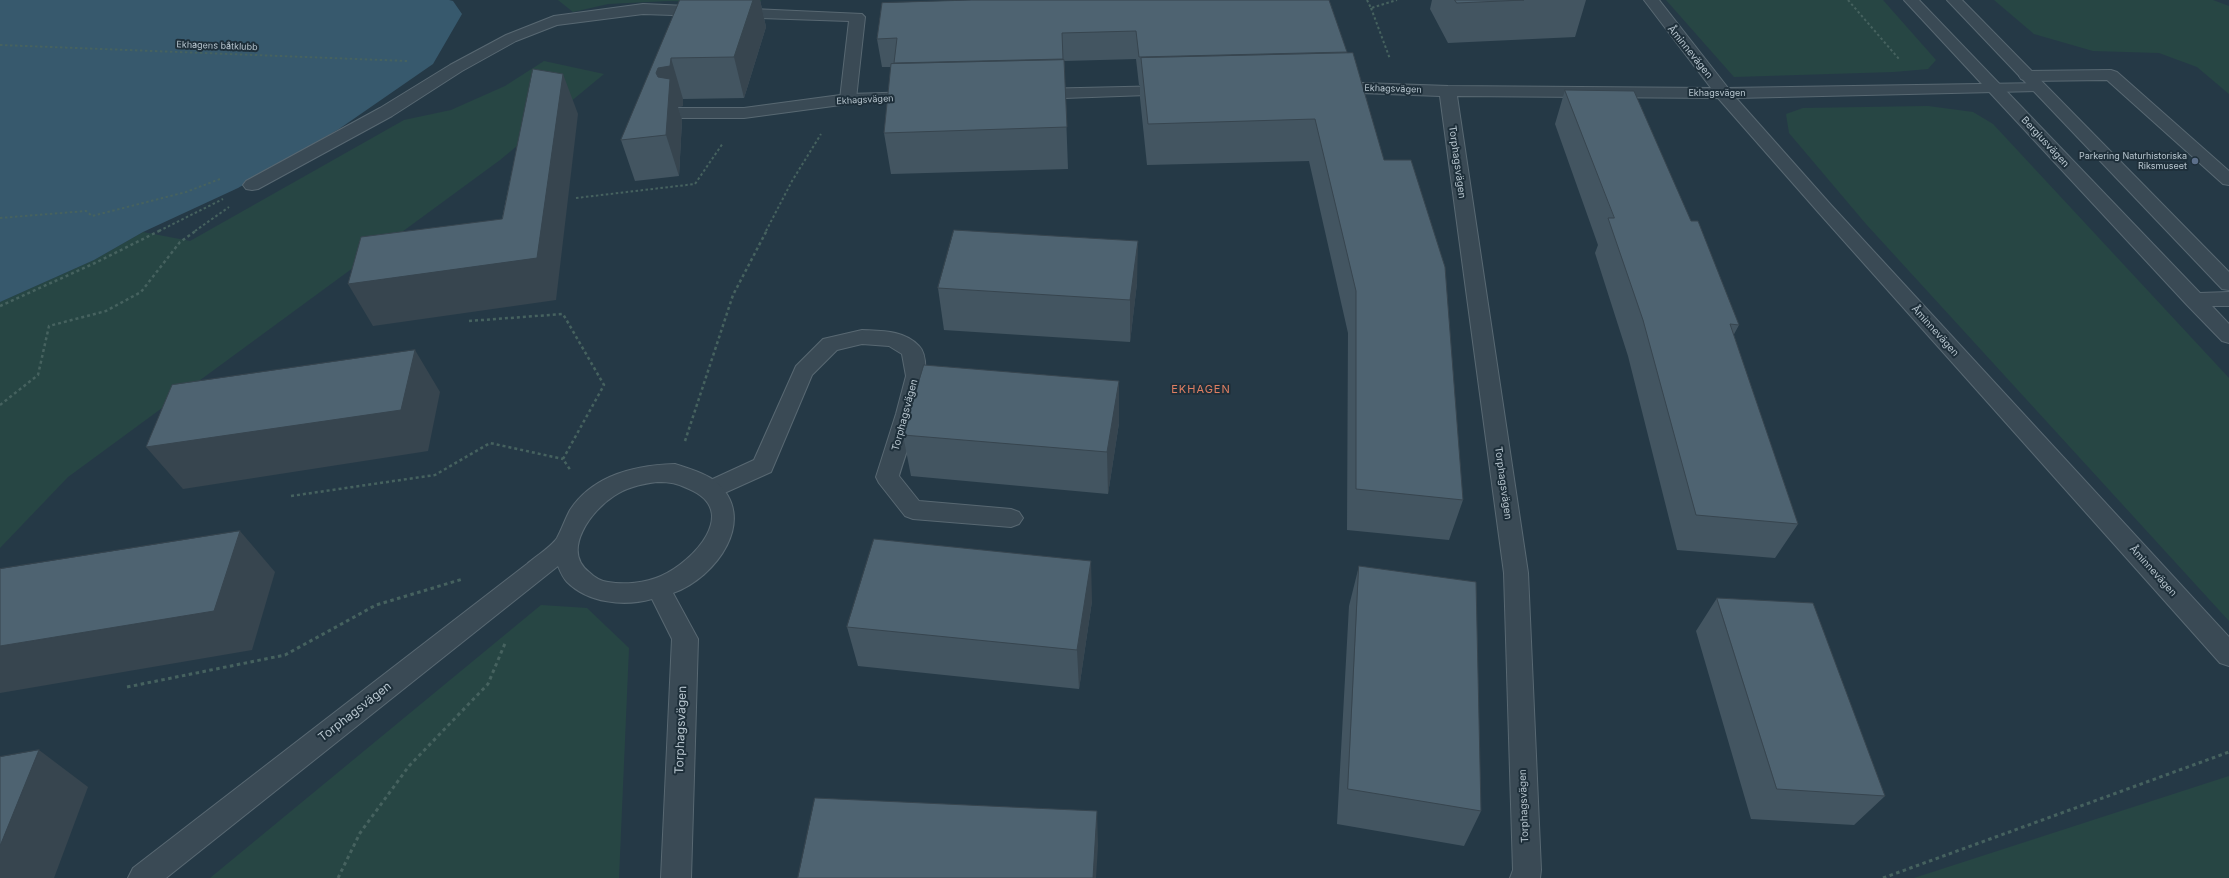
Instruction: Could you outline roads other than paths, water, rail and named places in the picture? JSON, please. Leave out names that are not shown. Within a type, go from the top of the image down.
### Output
[{"type":"street","name":"Åminnevägen","points":[[1651,0],[1723,93],[1825,209],[2229,655]]},
{"type":"street","name":"Bergiusvägen","points":[[1910,0],[2229,336]]},
{"type":"street","points":[[1954,0],[2229,284]]},
{"type":"street","points":[[252,185],[386,112],[456,68],[511,38],[554,21],[643,9],[857,17],[848,99]]},
{"type":"street","name":"Ekhagsvägen","points":[[1321,87],[1448,91],[1723,93],[1992,87],[2032,81],[2111,74],[2229,180]]},
{"type":"street","points":[[1021,95],[1187,90]]},
{"type":"street","name":"Torphagsvägen","points":[[1448,91],[1516,573],[1527,870],[1525,878]]},
{"type":"street","name":"Ekhagsvägen","points":[[678,113],[744,113],[848,99],[934,97]]},
{"type":"street","points":[[2194,300],[2229,299]]},
{"type":"street","name":"Torphagsvägen","points":[[712,489],[763,466],[803,371],[830,344],[862,337],[894,339],[912,351],[916,376],[907,414],[887,477],[913,510],[1011,518]]},
{"type":"street","name":"Torphagsvägen","points":[[675,473],[693,478],[712,489],[724,511],[722,532],[712,552],[685,577],[659,589],[620,594],[595,589],[580,580],[568,564],[566,544],[574,520],[591,501],[606,489],[632,477],[649,474],[675,473]]},
{"type":"street","name":"Torphagsvägen","points":[[143,878],[536,571],[566,544]]},
{"type":"street","name":"Torphagsvägen","points":[[659,589],[685,639],[676,878]]},
{"type":"water","points":[[0,0],[449,0],[453,1],[462,14],[433,64],[339,129],[238,188],[143,232],[94,260],[0,302]]},
{"type":"place","name":"Parkering Naturhistoriska Riksmuseet","points":[[2195,161]]},
{"type":"district","name":"EKHAGEN","points":[[1201,390]]}]
